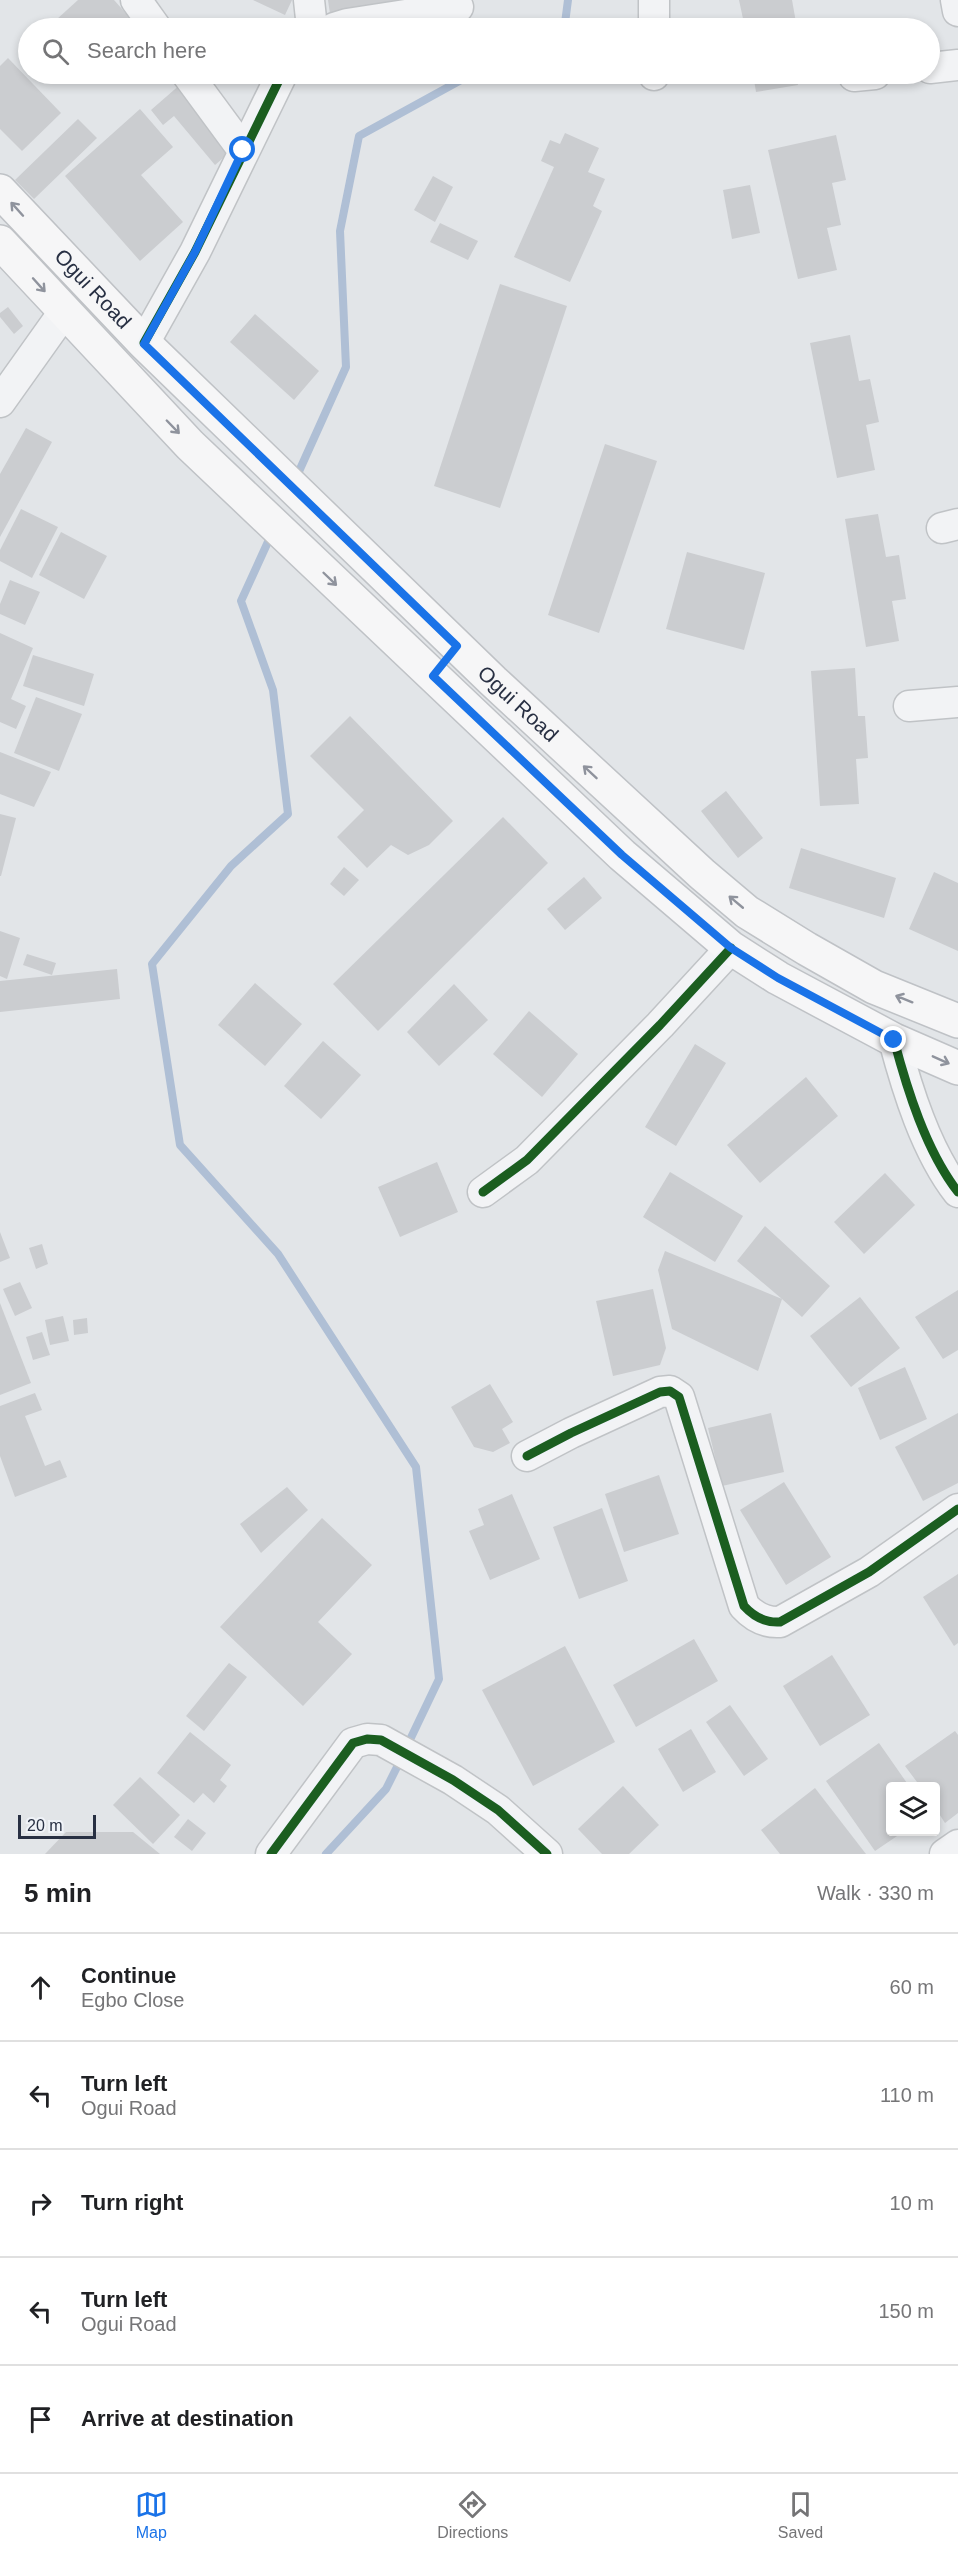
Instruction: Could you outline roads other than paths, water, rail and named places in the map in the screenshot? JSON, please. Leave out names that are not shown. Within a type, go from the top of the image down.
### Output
[{"type":"main road","name":"Ogui Road","points":[[0,191],[144,344],[279,475],[648,825],[747,912],[874,987],[958,1021]]},
{"type":"main road","points":[[8,250],[40,236]]},
{"type":"main road","name":"Ogui Road","points":[[8,250],[190,445],[622,855],[731,948],[778,978],[894,1040],[958,1068]]},
{"type":"main road","points":[[433,676],[457,646]]},
{"type":"main road","points":[[622,855],[648,825]]},
{"type":"street","points":[[136,0],[149,18]]},
{"type":"street","points":[[309,0],[311,18]]},
{"type":"street","points":[[654,0],[654,18]]},
{"type":"street","points":[[956,0],[958,11]]},
{"type":"street","points":[[386,18],[458,7]]},
{"type":"street","points":[[940,67],[958,64]]},
{"type":"street","points":[[194,84],[243,150]]},
{"type":"street","points":[[144,344],[195,252],[277,84]]},
{"type":"street","points":[[0,402],[64,312]]},
{"type":"street","points":[[909,706],[958,702]]},
{"type":"street","points":[[483,1192],[527,1160],[660,1025],[731,948]]},
{"type":"street","points":[[894,1040],[909,1094],[931,1144],[958,1192]]},
{"type":"street","points":[[527,1456],[660,1392],[670,1391],[679,1397],[744,1606],[752,1615],[772,1623],[780,1622],[869,1572],[958,1509]]},
{"type":"street","points":[[271,1854],[353,1743],[368,1739],[381,1740],[453,1780],[498,1810],[547,1854]]},
{"type":"street","points":[[945,1854],[958,1845]]},
{"type":"waterway","points":[[566,18],[568,0]]},
{"type":"waterway","points":[[296,478],[346,367],[340,231],[359,136],[454,84]]},
{"type":"waterway","points":[[272,533],[241,601],[273,690],[288,814],[231,866],[152,964],[180,1145],[278,1254],[416,1467],[439,1679],[407,1746]]},
{"type":"waterway","points":[[326,1854],[386,1789],[402,1757]]}]
